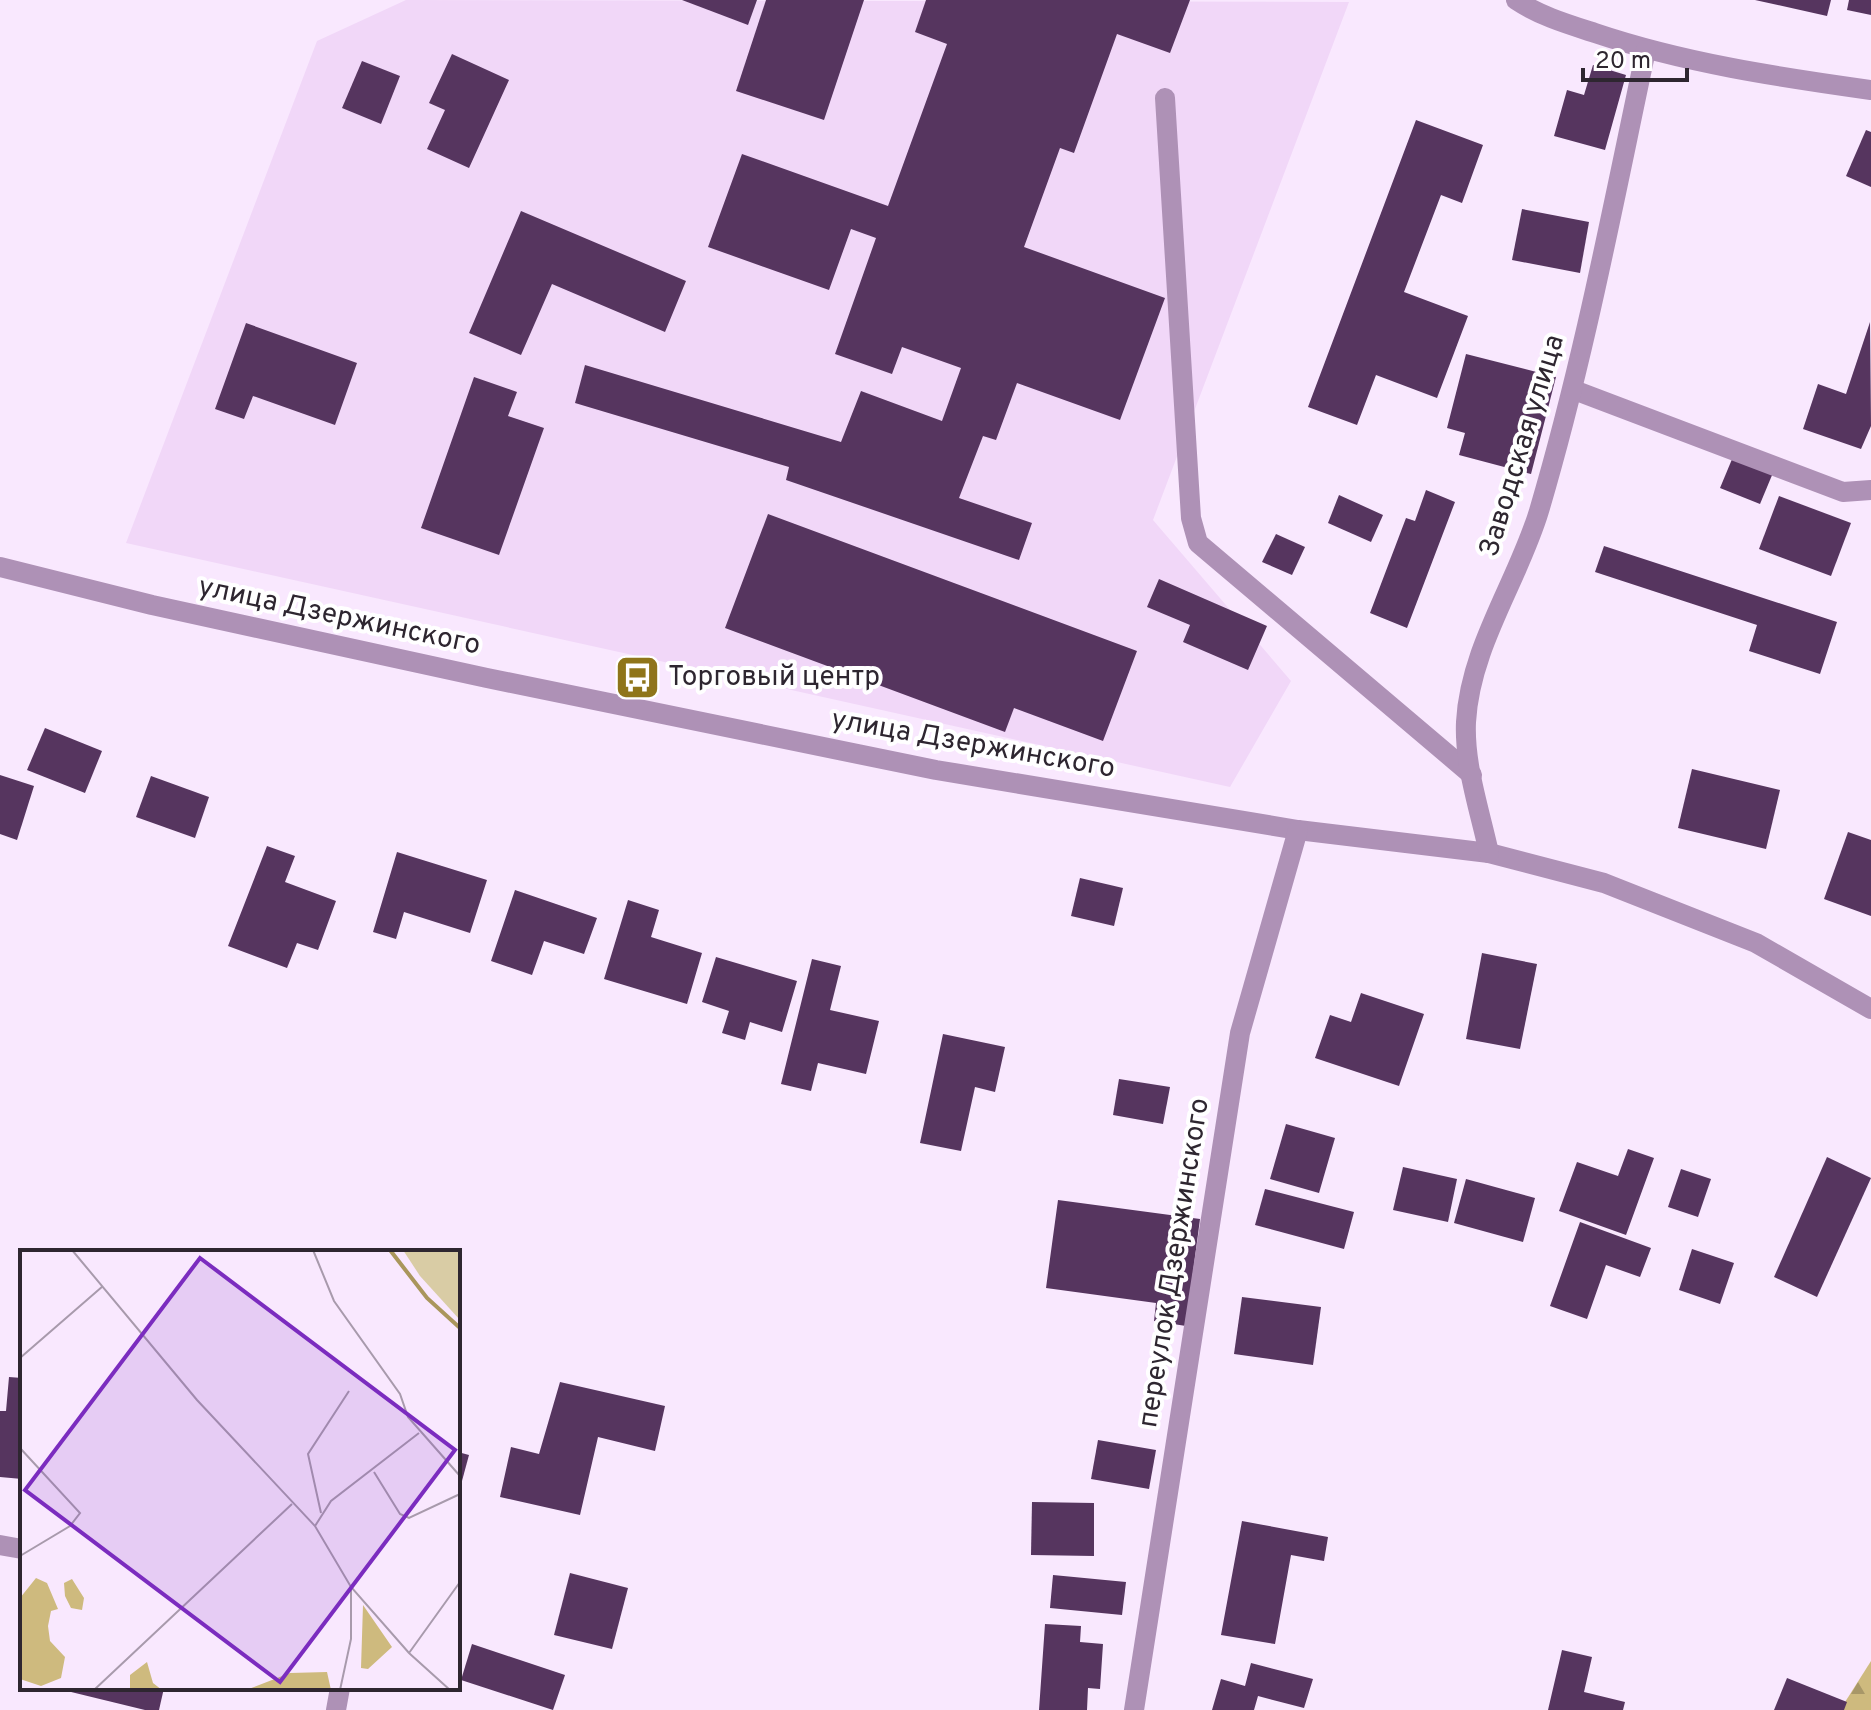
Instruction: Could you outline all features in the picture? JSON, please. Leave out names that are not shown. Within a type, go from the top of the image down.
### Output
[{"type":"street","points":[[1516,0],[1535,13],[1646,50],[1790,79],[1871,90]]},
{"type":"street","name":"Заводская улица","points":[[1489,853],[1472,775],[1466,723],[1473,675],[1536,521],[1574,390],[1646,50]]},
{"type":"street","points":[[1165,98],[1191,518],[1198,543],[1472,775]]},
{"type":"street","points":[[1574,390],[1843,492],[1871,490]]},
{"type":"street","name":"улица Дзержинского","points":[[0,567],[152,605],[472,675],[921,767],[1298,830],[1489,853],[1604,883],[1756,943],[1871,1009]]},
{"type":"street","name":"переулок Дзержинского","points":[[1134,1710],[1240,1033],[1298,830]]},
{"type":"street","points":[[0,1545],[20,1549]]},
{"type":"street","points":[[336,1710],[340,1690]]},
{"type":"shaded area","points":[[406,0],[1349,2],[1153,520],[1291,681],[1230,787],[126,543],[317,41]]},
{"type":"green space","points":[[1871,1661],[1871,1710],[1840,1710]]},
{"type":"building","points":[[682,0],[757,0],[748,25]]},
{"type":"building","points":[[766,0],[864,0],[824,120],[736,91]]},
{"type":"building","points":[[926,0],[1190,0],[1170,53],[1117,34],[1074,153],[1060,148],[1024,247],[1165,298],[1120,420],[1017,383],[996,440],[983,436],[959,498],[1032,523],[1019,560],[786,480],[789,467],[575,403],[585,365],[841,442],[861,391],[942,421],[961,368],[902,347],[892,374],[835,354],[876,238],[851,229],[829,290],[708,247],[742,154],[888,206],[947,44],[915,32]]},
{"type":"building","points":[[1755,0],[1831,0],[1827,16]]},
{"type":"building","points":[[1849,0],[1871,0],[1871,15],[1847,10]]},
{"type":"building","points":[[452,54],[509,80],[469,168],[427,149],[445,110],[429,103]]},
{"type":"building","points":[[362,61],[400,76],[381,124],[342,108]]},
{"type":"building","points":[[1593,65],[1626,75],[1605,150],[1554,136],[1567,90],[1584,95]]},
{"type":"building","points":[[1416,120],[1483,145],[1462,203],[1441,195],[1404,292],[1468,316],[1437,398],[1376,375],[1357,425],[1308,407]]},
{"type":"building","points":[[1866,130],[1871,132],[1871,187],[1846,176]]},
{"type":"building","points":[[1522,209],[1589,222],[1580,273],[1512,260]]},
{"type":"building","points":[[521,211],[686,281],[665,332],[552,284],[521,355],[469,333]]},
{"type":"building","points":[[1870,322],[1871,426],[1861,449],[1803,429],[1818,384],[1846,394]]},
{"type":"building","points":[[246,323],[357,363],[335,425],[253,396],[244,419],[215,409]]},
{"type":"building","points":[[1466,354],[1556,377],[1531,474],[1459,455],[1465,433],[1447,428]]},
{"type":"building","points":[[474,377],[517,392],[508,416],[544,428],[499,555],[421,528]]},
{"type":"building","points":[[1735,452],[1775,468],[1760,504],[1720,488]]},
{"type":"building","points":[[1426,490],[1455,502],[1407,628],[1370,613],[1406,518],[1415,521]]},
{"type":"building","points":[[1339,495],[1383,515],[1371,542],[1328,523]]},
{"type":"building","points":[[1779,496],[1851,523],[1831,576],[1759,549]]},
{"type":"building","points":[[768,514],[1137,651],[1103,741],[1014,708],[1005,732],[725,628]]},
{"type":"building","points":[[1276,534],[1305,547],[1292,575],[1262,562]]},
{"type":"building","points":[[1604,546],[1837,622],[1820,674],[1749,651],[1757,625],[1595,572]]},
{"type":"building","points":[[1159,579],[1267,626],[1248,670],[1183,642],[1190,625],[1147,607]]},
{"type":"building","points":[[45,728],[102,751],[85,793],[27,770]]},
{"type":"building","points":[[1692,769],[1780,790],[1766,849],[1678,828]]},
{"type":"building","points":[[0,775],[34,786],[17,840],[0,834]]},
{"type":"building","points":[[151,776],[209,797],[195,838],[136,817]]},
{"type":"building","points":[[1848,832],[1871,840],[1871,916],[1824,899]]},
{"type":"building","points":[[267,846],[295,856],[285,882],[336,901],[318,950],[297,943],[287,968],[228,946]]},
{"type":"building","points":[[397,852],[487,880],[470,933],[404,912],[396,939],[373,932]]},
{"type":"building","points":[[1080,878],[1123,888],[1114,926],[1071,916]]},
{"type":"building","points":[[515,890],[597,918],[584,954],[544,941],[532,975],[491,961]]},
{"type":"building","points":[[628,900],[659,910],[651,937],[702,953],[687,1004],[604,979]]},
{"type":"building","points":[[1482,953],[1537,964],[1520,1049],[1466,1039]]},
{"type":"building","points":[[716,957],[797,981],[782,1032],[750,1022],[745,1040],[722,1033],[729,1011],[702,1002]]},
{"type":"building","points":[[812,959],[841,966],[830,1010],[879,1021],[866,1074],[818,1063],[811,1091],[781,1084]]},
{"type":"building","points":[[1361,993],[1424,1014],[1399,1086],[1315,1058],[1330,1015],[1351,1022]]},
{"type":"building","points":[[943,1034],[1005,1047],[995,1092],[975,1087],[961,1151],[920,1143]]},
{"type":"building","points":[[1119,1079],[1170,1087],[1163,1124],[1113,1115]]},
{"type":"building","points":[[1286,1124],[1335,1138],[1319,1193],[1270,1179]]},
{"type":"building","points":[[1628,1149],[1654,1158],[1626,1235],[1559,1211],[1577,1162],[1618,1176]]},
{"type":"building","points":[[1827,1157],[1871,1178],[1817,1297],[1774,1277]]},
{"type":"building","points":[[1403,1167],[1457,1179],[1448,1222],[1393,1210]]},
{"type":"building","points":[[1681,1169],[1711,1179],[1698,1217],[1668,1207]]},
{"type":"building","points":[[1466,1179],[1535,1198],[1523,1242],[1454,1223]]},
{"type":"building","points":[[1265,1189],[1354,1212],[1344,1249],[1255,1225]]},
{"type":"building","points":[[1058,1200],[1200,1219],[1186,1326],[1154,1321],[1156,1303],[1046,1288]]},
{"type":"building","points":[[1580,1222],[1651,1248],[1640,1277],[1606,1265],[1587,1319],[1550,1306]]},
{"type":"building","points":[[1692,1249],[1734,1263],[1720,1304],[1679,1290]]},
{"type":"building","points":[[1242,1297],[1321,1307],[1313,1365],[1234,1354]]},
{"type":"building","points":[[9,1377],[20,1378],[20,1479],[0,1477],[0,1411],[6,1411]]},
{"type":"building","points":[[560,1382],[665,1406],[655,1451],[598,1437],[580,1515],[500,1497],[511,1447],[539,1454]]},
{"type":"building","points":[[1098,1440],[1156,1450],[1149,1489],[1091,1479]]},
{"type":"building","points":[[460,1453],[469,1455],[460,1488]]},
{"type":"building","points":[[1032,1502],[1094,1503],[1094,1556],[1031,1555]]},
{"type":"building","points":[[1242,1521],[1328,1537],[1324,1561],[1291,1555],[1275,1644],[1221,1635]]},
{"type":"building","points":[[570,1573],[628,1588],[612,1649],[554,1635]]},
{"type":"building","points":[[1053,1575],[1126,1582],[1122,1615],[1050,1608]]},
{"type":"building","points":[[1045,1624],[1081,1626],[1080,1642],[1103,1644],[1100,1689],[1088,1688],[1087,1710],[1039,1710]]},
{"type":"building","points":[[472,1644],[565,1675],[553,1710],[461,1680]]},
{"type":"building","points":[[1562,1650],[1592,1657],[1584,1692],[1625,1702],[1623,1710],[1548,1710]]},
{"type":"building","points":[[1251,1663],[1313,1679],[1304,1708],[1258,1696],[1254,1710],[1212,1710],[1221,1679],[1245,1686]]},
{"type":"building","points":[[1787,1678],[1847,1702],[1844,1710],[1774,1710]]},
{"type":"building","points":[[164,1690],[159,1710],[145,1710],[67,1691]]},
{"type":"place","name":"Торговый центр","points":[[637,678]]}]
